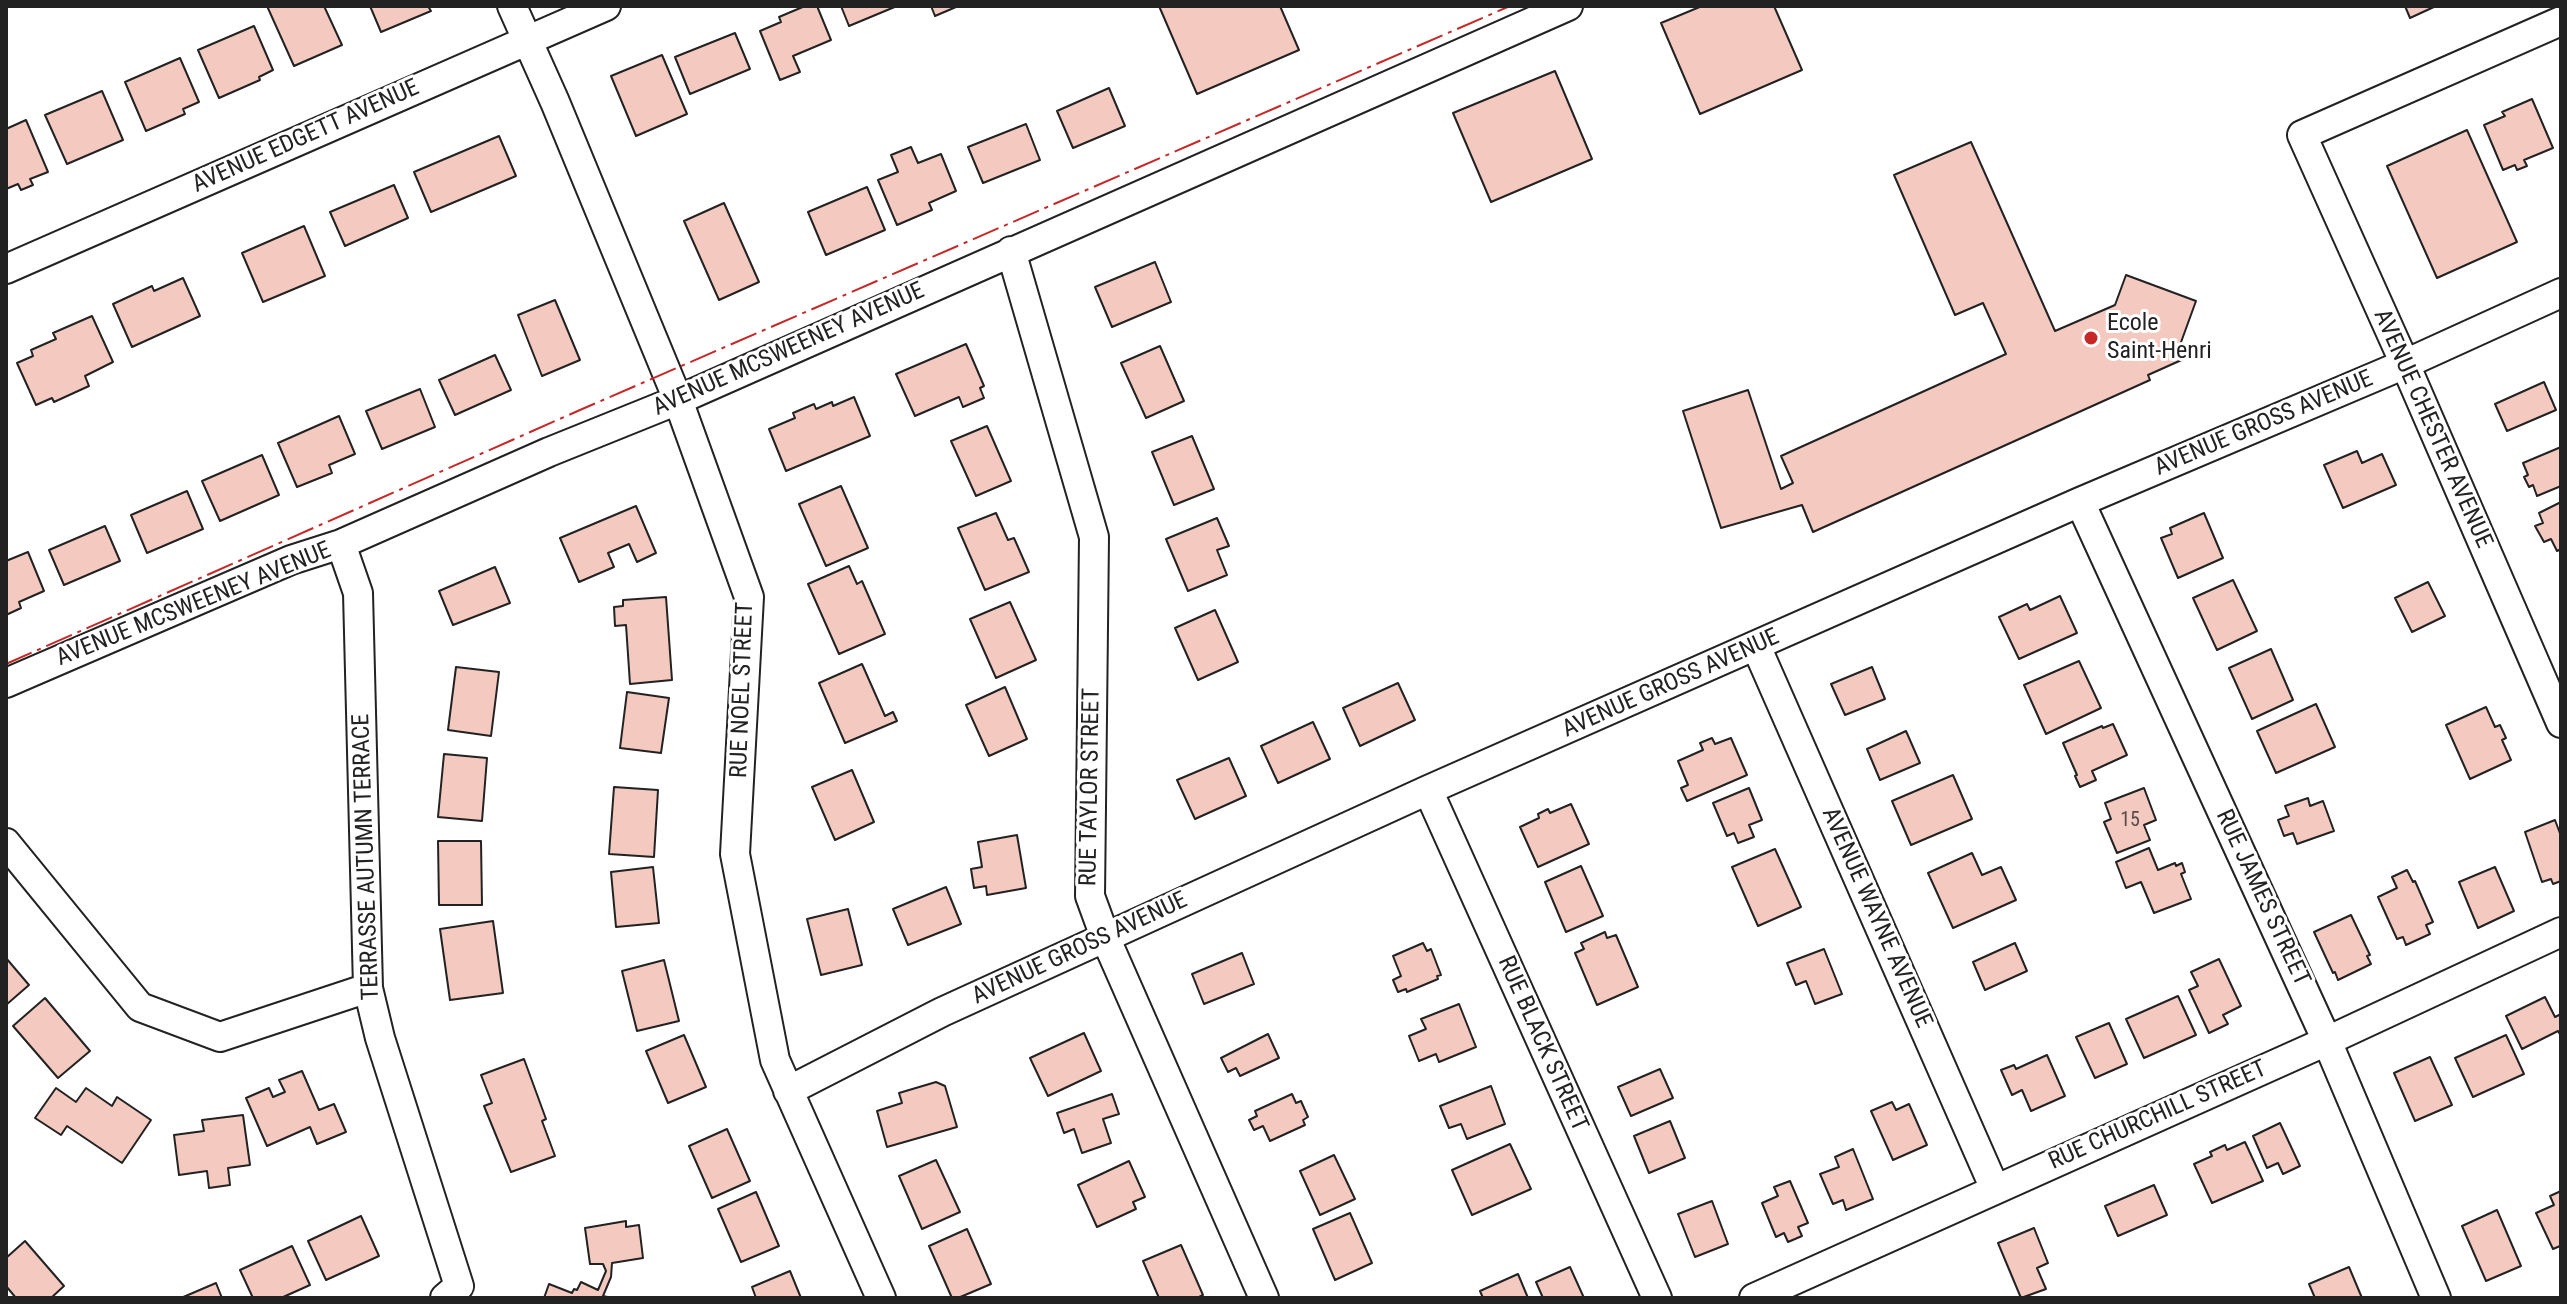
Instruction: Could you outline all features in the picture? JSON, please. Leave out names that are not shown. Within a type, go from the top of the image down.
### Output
[{"type":"street","name":"RUE NOEL STREET","points":[[512,6],[678,400],[749,597],[735,854],[775,1060],[881,1298]]},
{"type":"street","name":"AVENUE EDGETT AVENUE","points":[[6,269],[606,6]]},
{"type":"street","name":"AVENUE MCSWEENEY AVENUE","points":[[6,683],[291,560],[341,544],[549,452],[678,400],[1536,12],[1568,6]]},
{"type":"street","name":"AVENUE CHESTER AVENUE","points":[[2561,21],[2302,135],[2561,723]]},
{"type":"street","name":"RUE TAYLOR STREET","points":[[1011,251],[1094,537],[1090,896],[1105,937],[1264,1298]]},
{"type":"street","name":"AVENUE GROSS AVENUE","points":[[788,1091],[942,1012],[1428,790],[2561,293]]},
{"type":"street","name":"RUE JAMES STREET","points":[[2080,502],[2327,1041],[2436,1298]]},
{"type":"street","name":"TERRASSE AUTUMN TERRACE","points":[[341,544],[358,593],[368,988],[380,1038],[459,1286],[445,1298]]},
{"type":"street","name":"AVENUE WAYNE AVENUE","points":[[1756,646],[1995,1189]]},
{"type":"street","name":"RUE BLACK STREET","points":[[1428,790],[1657,1298]]},
{"type":"street","points":[[6,843],[140,1007],[220,1037],[368,988]]},
{"type":"street","name":"RUE CHURCHILL STREET","points":[[1754,1298],[2327,1041],[2561,932]]},
{"type":"building","points":[[267,6],[324,6],[342,45],[294,66]]},
{"type":"building","points":[[370,6],[428,6],[431,11],[381,32]]},
{"type":"building","points":[[805,6],[817,6],[831,40],[793,56],[800,72],[780,80],[760,31],[781,22],[779,17]]},
{"type":"building","points":[[841,6],[897,6],[849,26]]},
{"type":"building","points":[[931,6],[955,6],[956,7],[935,16]]},
{"type":"building","points":[[1159,6],[1280,6],[1299,50],[1197,94]]},
{"type":"building","points":[[1702,6],[1774,6],[1802,70],[1700,114],[1661,23]]},
{"type":"building","points":[[2405,6],[2436,6],[2410,18]]},
{"type":"building","points":[[254,26],[273,70],[259,77],[260,80],[219,98],[198,50]]},
{"type":"building","points":[[735,33],[750,69],[690,94],[675,57]]},
{"type":"building","points":[[662,55],[687,114],[636,136],[611,76]]},
{"type":"building","points":[[180,58],[199,102],[183,109],[185,114],[146,131],[125,82]]},
{"type":"building","points":[[1555,71],[1592,159],[1491,202],[1453,113]]},
{"type":"building","points":[[1109,88],[1125,126],[1073,148],[1057,111]]},
{"type":"building","points":[[102,91],[123,140],[67,164],[45,115]]},
{"type":"building","points":[[2532,99],[2553,148],[2524,160],[2527,166],[2517,170],[2515,165],[2503,170],[2484,125],[2505,116],[2502,112]]},
{"type":"building","points":[[26,120],[48,172],[30,179],[33,185],[21,190],[18,184],[6,189],[6,129]]},
{"type":"building","points":[[1026,124],[1040,160],[983,183],[968,147]]},
{"type":"building","points":[[2467,130],[2517,242],[2437,278],[2387,166]]},
{"type":"building","points":[[499,136],[516,176],[431,212],[414,172]]},
{"type":"building","name":"Ecole Saint-Henri","points":[[1971,142],[2055,331],[2115,305],[2126,275],[2196,301],[2180,345],[2186,358],[2148,375],[2150,380],[1813,532],[1802,505],[1721,528],[1683,411],[1748,390],[1781,489],[1793,483],[1781,456],[2006,354],[1983,303],[1955,315],[1894,175]]},
{"type":"building","points":[[911,147],[918,163],[941,154],[956,191],[929,203],[932,210],[897,225],[878,180],[898,172],[891,155]]},
{"type":"building","points":[[394,185],[408,218],[345,246],[330,212]]},
{"type":"building","points":[[867,187],[885,230],[826,255],[808,212]]},
{"type":"building","points":[[724,203],[759,282],[719,300],[684,221]]},
{"type":"building","points":[[304,226],[325,276],[263,302],[242,253]]},
{"type":"building","points":[[1155,262],[1171,302],[1112,327],[1095,287]]},
{"type":"building","points":[[183,278],[200,316],[132,347],[113,304],[152,286],[154,291]]},
{"type":"building","points":[[555,300],[580,360],[542,376],[518,315]]},
{"type":"building","points":[[92,316],[113,362],[85,376],[89,386],[54,402],[52,398],[36,405],[17,363],[33,356],[31,350],[56,339],[53,333]]},
{"type":"building","points":[[966,344],[984,386],[980,388],[984,398],[963,407],[959,397],[915,416],[896,374]]},
{"type":"building","points":[[1160,346],[1184,401],[1146,418],[1121,363]]},
{"type":"building","points":[[495,355],[511,390],[455,415],[439,380]]},
{"type":"building","points":[[2544,382],[2556,410],[2507,431],[2495,404]]},
{"type":"building","points":[[420,389],[435,427],[382,449],[366,411]]},
{"type":"building","points":[[854,397],[870,436],[786,471],[769,429],[795,418],[793,413],[814,404],[816,409]]},
{"type":"building","points":[[339,416],[355,454],[329,465],[332,473],[297,487],[278,443]]},
{"type":"building","points":[[987,426],[1011,481],[976,496],[951,441]]},
{"type":"building","points":[[1192,436],[1214,489],[1174,505],[1152,452]]},
{"type":"building","points":[[2561,447],[2561,486],[2537,496],[2533,485],[2529,487],[2524,477],[2528,475],[2523,463]]},
{"type":"building","points":[[2357,451],[2362,463],[2382,454],[2396,485],[2343,508],[2324,465]]},
{"type":"building","points":[[262,455],[279,495],[220,521],[202,481]]},
{"type":"building","points":[[841,486],[868,548],[826,566],[799,504]]},
{"type":"building","points":[[187,491],[203,529],[147,553],[131,515]]},
{"type":"building","points":[[2561,502],[2561,549],[2557,551],[2551,539],[2544,542],[2535,526],[2543,523],[2539,513]]},
{"type":"building","points":[[636,506],[656,553],[637,562],[629,544],[608,553],[614,567],[579,582],[560,538]]},
{"type":"building","points":[[996,513],[1008,540],[1014,538],[1029,572],[985,590],[958,528]]},
{"type":"building","points":[[2204,513],[2223,558],[2178,578],[2161,538],[2172,534],[2170,528]]},
{"type":"building","points":[[1217,518],[1229,546],[1217,550],[1227,575],[1188,591],[1166,539]]},
{"type":"building","points":[[105,526],[120,561],[64,585],[49,550]]},
{"type":"building","points":[[28,552],[44,591],[19,602],[21,608],[6,615],[6,561]]},
{"type":"building","points":[[849,566],[857,584],[862,581],[885,634],[839,654],[808,584]]},
{"type":"building","points":[[495,567],[510,603],[453,625],[439,591]]},
{"type":"building","points":[[2233,580],[2257,631],[2217,650],[2193,598]]},
{"type":"building","points":[[2428,582],[2445,616],[2412,632],[2395,598]]},
{"type":"building","points":[[2060,596],[2077,633],[2019,659],[1999,617],[2027,604],[2030,610]]},
{"type":"building","points":[[666,597],[672,680],[630,684],[626,625],[615,626],[614,607],[623,606],[623,600]]},
{"type":"building","points":[[1010,602],[1036,660],[996,678],[970,619]]},
{"type":"building","points":[[1215,610],[1238,662],[1198,680],[1175,628]]},
{"type":"building","points":[[2271,649],[2293,700],[2252,719],[2229,668]]},
{"type":"building","points":[[2079,661],[2101,708],[2046,734],[2024,685]]},
{"type":"building","points":[[862,664],[885,716],[893,712],[897,721],[845,743],[819,683]]},
{"type":"building","points":[[456,667],[499,672],[491,736],[448,730]]},
{"type":"building","points":[[1872,667],[1885,699],[1845,715],[1831,684]]},
{"type":"building","points":[[1398,683],[1415,720],[1360,746],[1343,708]]},
{"type":"building","points":[[1005,687],[1027,739],[989,756],[966,705]]},
{"type":"building","points":[[627,692],[669,698],[661,753],[620,748]]},
{"type":"building","points":[[2316,704],[2335,747],[2276,773],[2257,731]]},
{"type":"building","points":[[2486,707],[2495,727],[2500,725],[2506,738],[2502,740],[2511,760],[2470,779],[2446,725]]},
{"type":"building","points":[[1313,722],[1330,759],[1278,783],[1261,746]]},
{"type":"building","points":[[2113,724],[2127,755],[2092,771],[2096,780],[2080,787],[2063,743]]},
{"type":"building","points":[[1906,731],[1920,763],[1880,780],[1867,749]]},
{"type":"building","points":[[1712,738],[1715,744],[1731,738],[1747,775],[1687,801],[1681,788],[1688,785],[1678,761],[1703,750],[1700,743]]},
{"type":"building","points":[[444,754],[487,758],[482,821],[438,817]]},
{"type":"building","points":[[1229,758],[1246,796],[1195,819],[1177,780]]},
{"type":"building","points":[[852,770],[874,822],[835,840],[812,787]]},
{"type":"building","points":[[1953,775],[1972,819],[1911,845],[1892,801]]},
{"type":"building","points":[[614,787],[658,790],[654,857],[609,854]]},
{"type":"building","points":[[1749,788],[1762,820],[1749,825],[1754,837],[1738,843],[1734,833],[1727,836],[1713,803]]},
{"type":"building","points":[[2144,788],[2156,820],[2144,825],[2150,840],[2117,853],[2104,822],[2111,819],[2105,803]]},
{"type":"building","points":[[2308,798],[2310,806],[2323,801],[2334,831],[2297,844],[2293,833],[2284,836],[2278,820],[2289,816],[2285,806]]},
{"type":"building","points":[[1571,804],[1589,844],[1538,867],[1520,827],[1539,818],[1538,814],[1548,809],[1550,813]]},
{"type":"building","points":[[2555,820],[2561,836],[2561,881],[2553,884],[2551,879],[2542,882],[2525,832]]},
{"type":"building","points":[[1017,835],[1026,888],[987,895],[986,886],[974,888],[971,869],[982,867],[978,842]]},
{"type":"building","points":[[438,841],[481,841],[482,905],[439,905]]},
{"type":"building","points":[[2149,848],[2158,870],[2182,863],[2185,872],[2181,874],[2191,899],[2154,913],[2141,882],[2126,888],[2116,862]]},
{"type":"building","points":[[1775,849],[1801,907],[1758,926],[1732,867]]},
{"type":"building","points":[[1972,853],[1982,875],[2001,867],[2016,900],[1953,928],[1928,873]]},
{"type":"building","points":[[1581,866],[1603,916],[1566,932],[1545,882]]},
{"type":"building","points":[[653,867],[659,923],[616,927],[611,872]]},
{"type":"building","points":[[2495,867],[2514,911],[2478,928],[2459,882]]},
{"type":"building","points":[[2407,870],[2433,922],[2426,925],[2430,934],[2406,945],[2403,937],[2397,939],[2378,897],[2397,888],[2392,877]]},
{"type":"building","points":[[946,887],[961,924],[908,945],[893,909]]},
{"type":"building","points":[[848,909],[862,965],[821,975],[807,919]]},
{"type":"building","points":[[2351,915],[2370,955],[2367,956],[2371,964],[2338,980],[2314,932]]},
{"type":"building","points":[[493,921],[503,993],[450,1000],[440,929]]},
{"type":"building","points":[[1605,932],[1607,938],[1616,935],[1638,987],[1597,1005],[1575,953],[1584,949],[1581,943]]},
{"type":"building","points":[[1423,943],[1427,951],[1431,949],[1441,975],[1407,992],[1406,989],[1398,992],[1393,980],[1401,976],[1393,956]]},
{"type":"building","points":[[2015,943],[2027,971],[1985,990],[1973,962]]},
{"type":"building","points":[[1824,949],[1842,994],[1815,1004],[1806,981],[1796,985],[1787,963]]},
{"type":"building","points":[[1242,953],[1254,984],[1204,1004],[1192,974]]},
{"type":"building","points":[[6,958],[29,985],[6,1005]]},
{"type":"building","points":[[2219,959],[2241,1006],[2223,1015],[2228,1024],[2209,1033],[2189,990],[2198,986],[2191,972]]},
{"type":"building","points":[[664,960],[679,1021],[637,1031],[622,971]]},
{"type":"building","points":[[2178,996],[2196,1035],[2144,1058],[2126,1019]]},
{"type":"building","points":[[2545,997],[2555,1017],[2561,1014],[2561,1036],[2558,1031],[2522,1049],[2506,1016]]},
{"type":"building","points":[[45,998],[90,1051],[58,1078],[13,1026]]},
{"type":"building","points":[[1459,1004],[1476,1047],[1439,1062],[1436,1054],[1419,1061],[1409,1036],[1426,1029],[1421,1019]]},
{"type":"building","points":[[2109,1023],[2127,1064],[2095,1078],[2076,1037]]},
{"type":"building","points":[[1084,1033],[1101,1071],[1048,1096],[1030,1058]]},
{"type":"building","points":[[1268,1034],[1279,1058],[1240,1076],[1236,1068],[1228,1072],[1221,1058]]},
{"type":"building","points":[[684,1035],[706,1087],[668,1103],[646,1051]]},
{"type":"building","points":[[2506,1035],[2524,1074],[2473,1097],[2455,1058]]},
{"type":"building","points":[[2047,1055],[2065,1096],[2031,1111],[2022,1090],[2012,1095],[2001,1070],[2014,1065],[2016,1069]]},
{"type":"building","points":[[2430,1057],[2452,1105],[2415,1121],[2394,1073]]},
{"type":"building","points":[[524,1059],[546,1119],[542,1121],[555,1156],[511,1172],[484,1106],[492,1103],[481,1075]]},
{"type":"building","points":[[1660,1069],[1673,1098],[1631,1116],[1618,1087]]},
{"type":"building","points":[[302,1071],[319,1110],[334,1104],[346,1132],[317,1144],[310,1127],[267,1146],[246,1098],[269,1088],[273,1097],[285,1092],[279,1080]]},
{"type":"building","points":[[936,1082],[945,1086],[957,1127],[887,1147],[877,1111],[902,1103],[899,1093]]},
{"type":"building","points":[[1491,1086],[1505,1124],[1467,1139],[1461,1124],[1449,1128],[1440,1106]]},
{"type":"building","points":[[56,1088],[76,1102],[86,1088],[112,1106],[117,1097],[151,1120],[122,1163],[67,1126],[61,1135],[35,1118]]},
{"type":"building","points":[[1112,1094],[1119,1114],[1103,1119],[1111,1143],[1082,1153],[1074,1129],[1064,1133],[1057,1113]]},
{"type":"building","points":[[1292,1094],[1296,1103],[1301,1101],[1308,1117],[1303,1120],[1305,1125],[1270,1141],[1263,1126],[1254,1130],[1249,1120],[1257,1116],[1255,1111]]},
{"type":"building","points":[[1892,1102],[1896,1110],[1909,1104],[1927,1145],[1893,1160],[1871,1111]]},
{"type":"building","points":[[243,1115],[250,1165],[228,1168],[230,1185],[209,1188],[207,1171],[179,1175],[174,1135],[204,1131],[202,1120]]},
{"type":"building","points":[[1670,1121],[1685,1158],[1649,1173],[1634,1136]]},
{"type":"building","points":[[2280,1123],[2300,1166],[2283,1174],[2278,1163],[2267,1168],[2253,1136]]},
{"type":"building","points":[[727,1129],[750,1181],[712,1198],[689,1146]]},
{"type":"building","points":[[2245,1142],[2263,1181],[2212,1203],[2194,1164],[2212,1156],[2210,1152],[2225,1145],[2227,1150]]},
{"type":"building","points":[[1510,1144],[1531,1189],[1472,1215],[1452,1170]]},
{"type":"building","points":[[1853,1149],[1873,1199],[1846,1210],[1843,1200],[1833,1204],[1820,1174],[1839,1167],[1835,1157]]},
{"type":"building","points":[[1334,1155],[1355,1199],[1320,1215],[1300,1171]]},
{"type":"building","points":[[936,1160],[960,1212],[922,1229],[899,1176]]},
{"type":"building","points":[[1129,1161],[1145,1197],[1133,1202],[1136,1209],[1097,1227],[1078,1185]]},
{"type":"building","points":[[1790,1181],[1808,1223],[1798,1227],[1802,1236],[1788,1242],[1784,1233],[1776,1237],[1762,1203],[1778,1196],[1774,1187]]},
{"type":"building","points":[[2154,1185],[2167,1215],[2118,1236],[2105,1206]]},
{"type":"building","points":[[2561,1191],[2561,1249],[2560,1246],[2553,1249],[2536,1213],[2554,1205],[2550,1196]]},
{"type":"building","points":[[756,1192],[779,1246],[741,1262],[718,1209]]},
{"type":"building","points":[[1712,1201],[1728,1244],[1695,1257],[1678,1214]]},
{"type":"building","points":[[2497,1210],[2521,1266],[2486,1281],[2462,1226]]},
{"type":"building","points":[[1350,1213],[1372,1263],[1335,1280],[1313,1229]]},
{"type":"building","points":[[361,1216],[379,1256],[326,1280],[308,1241]]},
{"type":"building","points":[[626,1221],[626,1227],[639,1225],[643,1258],[612,1263],[611,1277],[603,1296],[612,1298],[544,1298],[549,1284],[572,1293],[581,1282],[598,1290],[606,1271],[603,1264],[590,1264],[585,1228]]},
{"type":"building","points":[[2034,1228],[2048,1263],[2037,1268],[2046,1289],[2021,1298],[1998,1243]]},
{"type":"building","points":[[967,1229],[991,1284],[952,1298],[929,1246]]},
{"type":"building","points":[[25,1241],[64,1286],[51,1298],[16,1298],[6,1286],[6,1258]]},
{"type":"building","points":[[1181,1245],[1203,1295],[1197,1298],[1159,1298],[1143,1261]]},
{"type":"building","points":[[292,1246],[310,1285],[281,1298],[253,1298],[240,1270]]},
{"type":"building","points":[[1570,1267],[1584,1298],[1543,1298],[1536,1282]]},
{"type":"building","points":[[2349,1267],[2362,1298],[2315,1298],[2309,1284]]},
{"type":"building","points":[[790,1271],[801,1298],[756,1298],[752,1287]]},
{"type":"building","points":[[1518,1274],[1528,1298],[1483,1298],[1480,1291]]},
{"type":"building","points":[[216,1283],[222,1298],[181,1298]]},
{"type":"power","points":[[6,664],[580,410],[1510,6]]},
{"type":"place","name":"Ecole Saint-Henri","points":[[2091,338]]}]
